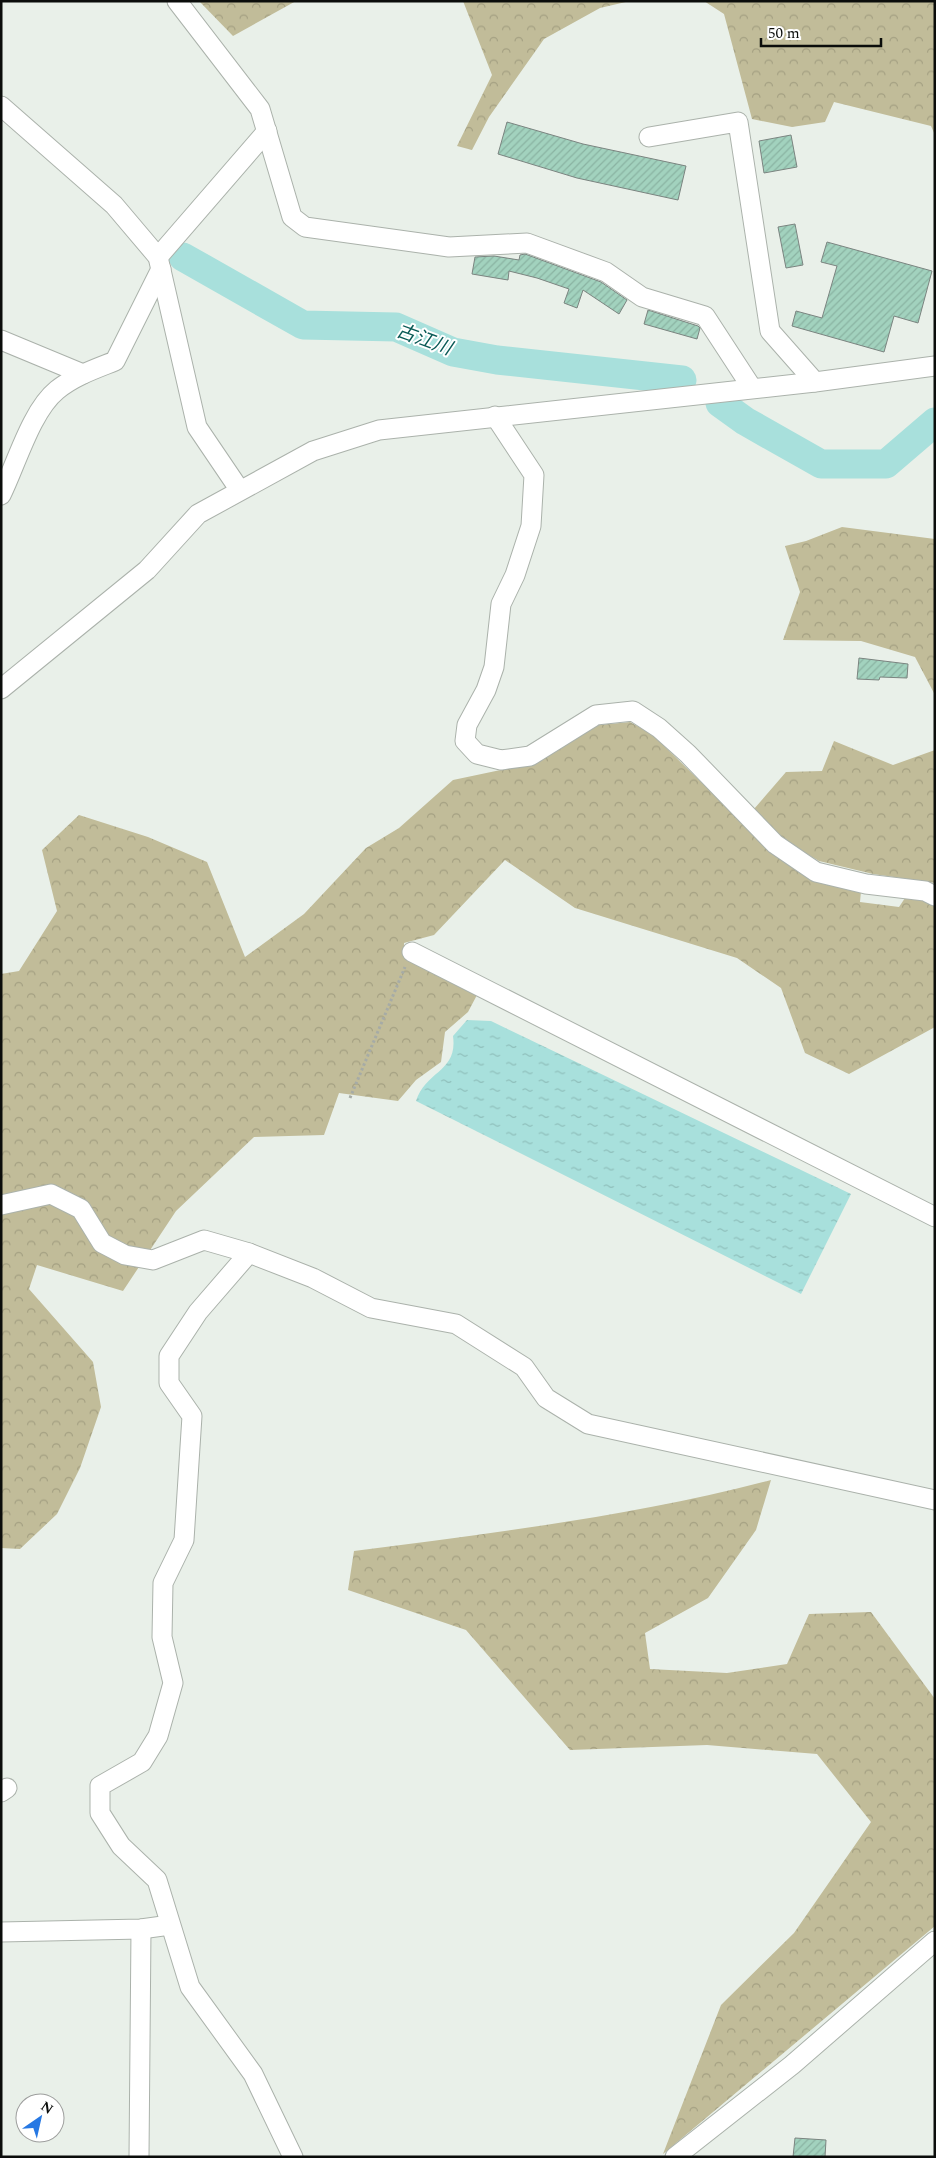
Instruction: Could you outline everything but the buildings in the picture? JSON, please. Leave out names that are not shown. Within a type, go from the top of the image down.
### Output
[{"type":"street","points":[[177,1],[260,109],[292,218],[305,227],[449,247],[527,243],[553,252],[606,272],[642,296],[706,316],[752,388]]},
{"type":"street","points":[[1,106],[114,205],[159,263],[197,427],[239,489]]},
{"type":"street","points":[[649,137],[738,122],[770,331],[815,382]]},
{"type":"street","points":[[1,495],[33,422],[56,391],[83,374],[115,361],[159,263],[267,131]]},
{"type":"street","points":[[1,340],[83,374]]},
{"type":"street","points":[[1,689],[146,570],[198,514],[239,489],[312,451],[379,430],[815,382],[935,366]]},
{"type":"street","points":[[495,416],[534,475],[531,526],[515,575],[501,604],[494,667],[486,690],[467,725],[465,741],[477,754],[500,760],[530,756],[596,715],[632,711],[659,728],[688,754],[775,844],[816,872],[866,884],[925,891],[935,896]]},
{"type":"street","points":[[412,952],[935,1217]]},
{"type":"street","points":[[1,1205],[51,1194],[81,1209],[102,1243],[125,1255],[153,1260],[204,1240],[249,1253],[313,1278],[371,1308],[456,1324],[524,1366],[546,1398],[588,1424],[935,1500]]},
{"type":"street","points":[[249,1253],[198,1312],[169,1356],[169,1383],[192,1416],[184,1540],[163,1583],[162,1637],[172,1683],[158,1736],[142,1762],[100,1786],[100,1813],[121,1846],[157,1880],[190,1986],[253,2074],[293,2157]]},
{"type":"street","points":[[1,1932],[140,1929],[170,1925]]},
{"type":"street","points":[[139,2157],[140,1929]]},
{"type":"street","points":[[675,2157],[792,2065],[935,1941]]},
{"type":"path","points":[[350,1098],[412,952]]},
{"type":"green space","points":[[199,1],[296,1],[233,36]]},
{"type":"green space","points":[[463,1],[630,1],[600,8],[544,39],[489,117],[472,150],[457,146],[492,75]]},
{"type":"green space","points":[[704,1],[935,1],[935,135],[931,126],[834,102],[825,122],[792,127],[752,119],[724,14]]},
{"type":"green space","points":[[842,527],[935,539],[935,695],[915,657],[861,641],[783,640],[800,592],[785,546],[806,541]]},
{"type":"green space","points":[[630,722],[652,734],[766,846],[812,881],[861,891],[860,902],[899,907],[907,895],[935,905],[935,1027],[849,1074],[805,1053],[781,988],[737,958],[575,908],[505,860],[434,935],[404,943],[404,957],[477,995],[468,1012],[445,1032],[441,1062],[416,1080],[398,1101],[339,1093],[324,1135],[254,1137],[176,1211],[123,1291],[37,1265],[29,1289],[93,1362],[101,1407],[80,1468],[57,1514],[20,1549],[1,1548],[1,974],[19,971],[57,911],[42,850],[79,815],[148,837],[207,862],[245,957],[304,914],[366,848],[399,828],[453,780],[534,763],[599,725]]},
{"type":"green space","points":[[834,741],[893,765],[935,750],[935,883],[873,874],[819,861],[783,840],[754,809],[786,772],[822,771]]},
{"type":"green space","points":[[771,1480],[756,1530],[708,1598],[645,1633],[650,1669],[727,1673],[787,1664],[809,1614],[871,1612],[935,1699],[935,1926],[663,2154],[721,2005],[794,1933],[871,1822],[817,1754],[707,1745],[570,1750],[466,1630],[348,1590],[354,1551],[616,1514],[719,1493]]},
{"type":"water","points":[[467,1020],[491,1021],[851,1194],[801,1294],[416,1101],[427,1083],[451,1057],[453,1036]]},
{"type":"waterway","name":"古江川","points":[[183,257],[303,325],[396,327],[453,352],[497,360],[682,380]]},
{"type":"waterway","name":"古江川","points":[[720,403],[745,421],[821,464],[886,464],[935,422]]}]
